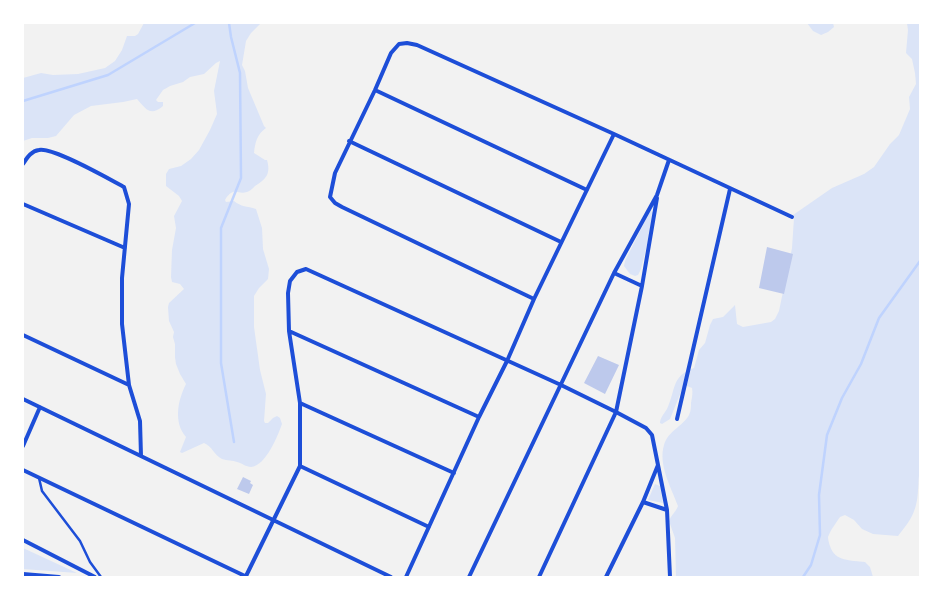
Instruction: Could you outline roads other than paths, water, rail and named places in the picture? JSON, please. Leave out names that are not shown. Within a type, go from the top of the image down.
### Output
[{"type":"street","points":[[534,299],[342,207],[335,203],[330,197],[335,173],[349,141],[375,90],[391,52],[399,44],[407,43],[417,45],[614,134],[792,217]]},
{"type":"street","points":[[375,90],[587,190]]},
{"type":"street","points":[[406,577],[479,417],[507,361],[534,299],[614,134]]},
{"type":"street","points":[[349,141],[561,242]]},
{"type":"street","points":[[23,164],[28,155],[38,150],[48,150],[124,187],[129,204],[122,278],[122,324],[129,385],[140,421],[141,456]]},
{"type":"street","points":[[539,577],[616,412],[642,286],[657,195],[669,160]]},
{"type":"street","points":[[677,419],[730,189]]},
{"type":"street","points":[[469,577],[614,273],[657,195]]},
{"type":"street","points":[[23,204],[125,248]]},
{"type":"street","points":[[23,470],[246,577],[300,466],[300,403],[289,331],[288,293],[290,281],[297,272],[306,269],[561,385],[646,428],[652,435],[667,510],[670,577]]},
{"type":"street","points":[[614,273],[642,286]]},
{"type":"street","points":[[289,331],[479,417]]},
{"type":"street","points":[[23,335],[129,385]]},
{"type":"street","points":[[23,399],[391,577]]},
{"type":"street","points":[[300,403],[454,473]]},
{"type":"street","points":[[23,446],[40,407]]},
{"type":"street","points":[[606,577],[643,502],[658,465]]},
{"type":"street","points":[[300,466],[429,527]]},
{"type":"street","points":[[643,502],[667,510]]},
{"type":"street","points":[[23,540],[95,577]]},
{"type":"street","points":[[23,574],[59,577]]},
{"type":"lane","points":[[39,478],[42,491],[80,541],[90,562],[101,577]]},
{"type":"waterway","points":[[23,101],[108,75],[195,23]]},
{"type":"waterway","points":[[229,23],[240,73],[241,178],[221,228],[221,363],[234,442]]},
{"type":"waterway","points":[[803,577],[811,565],[820,535],[819,495],[827,435],[842,398],[861,364],[879,318],[920,261]]}]
